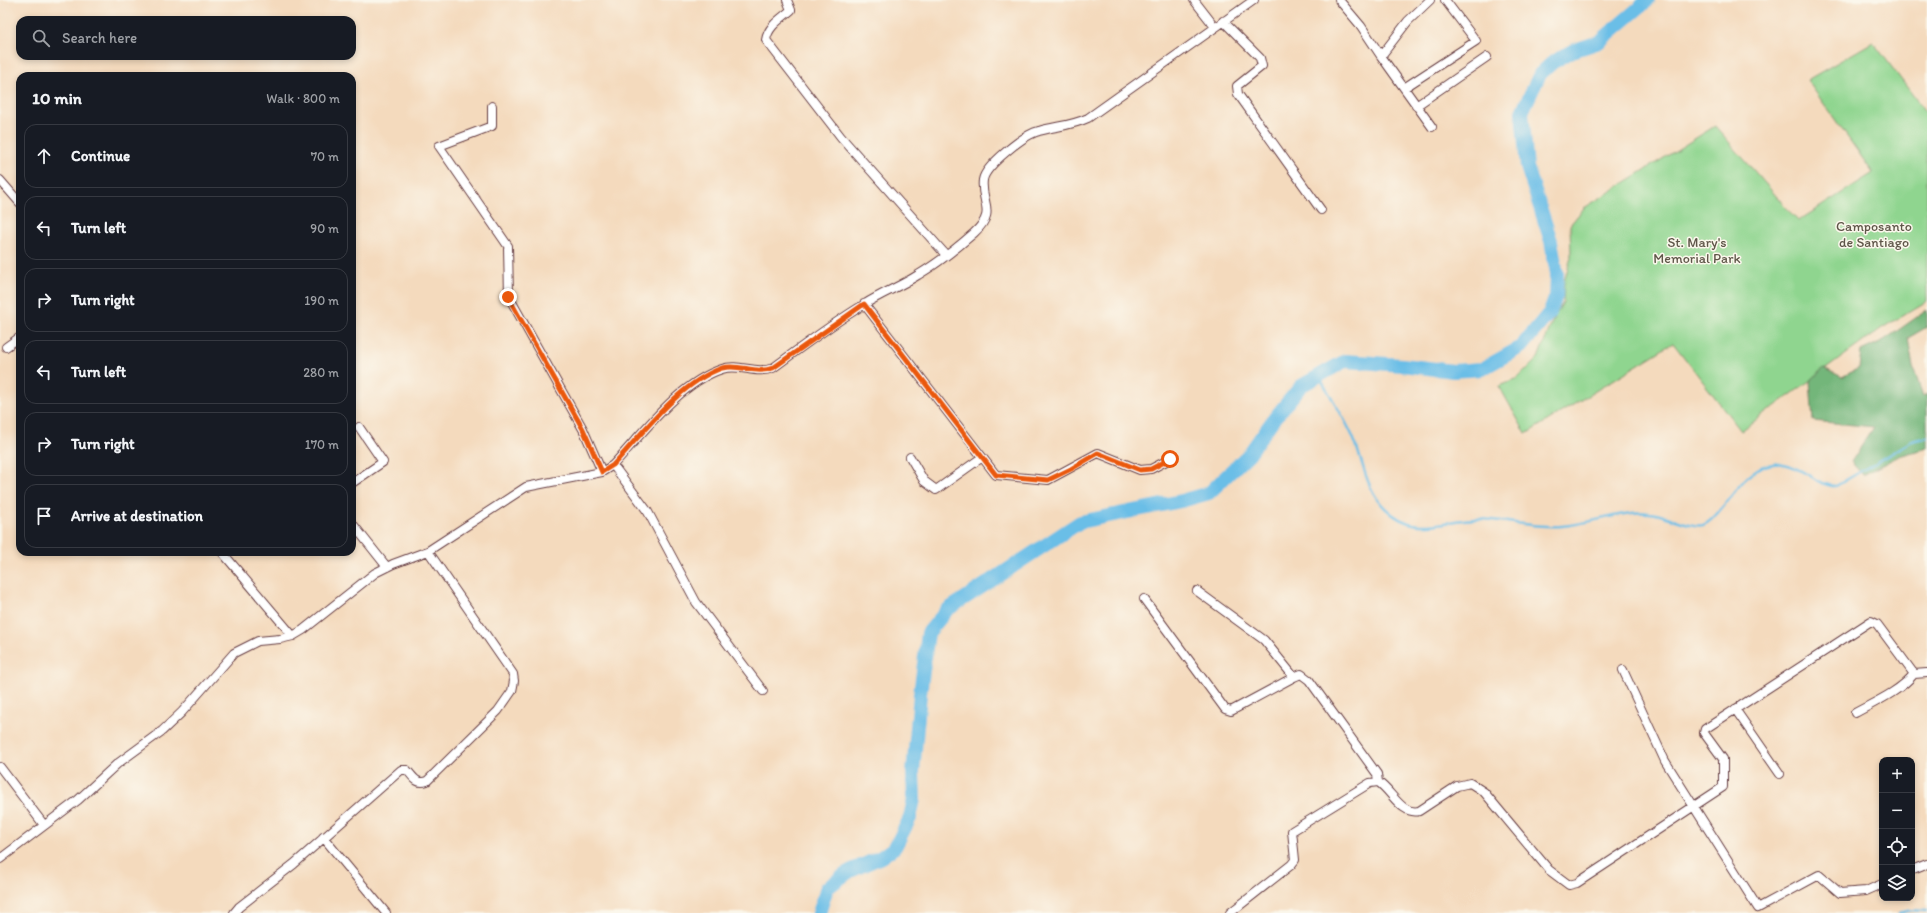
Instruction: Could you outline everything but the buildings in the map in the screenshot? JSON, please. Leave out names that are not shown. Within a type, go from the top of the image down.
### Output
[{"type":"street","points":[[787,0],[791,10],[771,28],[767,34],[766,40],[841,137],[946,255]]},
{"type":"street","points":[[1194,0],[1215,27]]},
{"type":"street","points":[[0,859],[78,800],[124,758],[162,730],[187,706],[234,653],[258,641],[293,636],[303,630],[375,572],[428,551],[526,487],[602,472],[613,465],[674,400],[700,380],[724,368],[735,367],[766,371],[773,368],[864,304],[919,275],[982,225],[987,214],[988,207],[983,180],[984,175],[992,165],[1032,133],[1074,125],[1088,118],[1254,0]]},
{"type":"street","points":[[1339,0],[1361,26],[1380,56],[1432,127]]},
{"type":"street","points":[[1380,56],[1408,20],[1430,0]]},
{"type":"street","points":[[1404,88],[1476,41],[1444,0]]},
{"type":"street","points":[[1223,21],[1260,58],[1262,66],[1237,86],[1238,94],[1322,210]]},
{"type":"street","points":[[1416,106],[1487,56]]},
{"type":"street","points":[[492,106],[492,126],[439,146],[508,246],[508,297],[583,429],[602,472]]},
{"type":"street","points":[[0,180],[16,198]]},
{"type":"street","points":[[864,304],[981,458],[996,475],[1048,480],[1071,469],[1098,453],[1140,470],[1151,469],[1170,459]]},
{"type":"street","points":[[6,347],[16,340]]},
{"type":"street","points":[[356,479],[383,462],[359,427]]},
{"type":"street","points":[[910,457],[924,481],[936,490],[981,458]]},
{"type":"street","points":[[613,465],[648,512],[696,602],[763,691]]},
{"type":"street","points":[[356,528],[387,567]]},
{"type":"street","points":[[234,913],[294,864],[401,770],[407,770],[417,781],[422,783],[427,781],[498,711],[512,690],[514,681],[513,674],[428,551]]},
{"type":"street","points":[[225,556],[293,636]]},
{"type":"street","points":[[1196,591],[1264,640],[1294,677]]},
{"type":"street","points":[[1144,599],[1225,709],[1231,711],[1301,674],[1309,680],[1377,774],[1378,782]]},
{"type":"street","points":[[1230,913],[1291,865],[1295,860],[1292,831],[1370,783],[1378,782],[1384,786],[1406,811],[1412,813],[1419,811],[1457,786],[1470,783],[1484,792],[1549,870],[1569,885],[1577,883],[1724,787],[1723,759],[1704,732],[1735,709],[1871,621],[1877,624],[1914,674]]},
{"type":"street","points":[[1623,670],[1666,761],[1693,807],[1758,908],[1819,875],[1840,893],[1866,892],[1879,886]]},
{"type":"street","points":[[1855,714],[1890,694],[1909,680],[1914,674],[1927,673]]},
{"type":"street","points":[[1735,709],[1780,774]]},
{"type":"street","points":[[0,767],[44,825]]},
{"type":"street","points":[[323,837],[386,913]]},
{"type":"street","points":[[1915,869],[1927,864]]},
{"type":"green space","name":"St. Mary's Memorial Park","points":[[1873,42],[1927,114],[1927,301],[1882,328],[1741,431],[1673,343],[1526,434],[1499,386],[1518,378],[1538,358],[1553,320],[1563,302],[1564,282],[1571,257],[1570,225],[1584,208],[1715,126],[1798,221],[1873,173],[1807,80]]},
{"type":"green space","points":[[1927,310],[1927,327],[1908,338],[1913,367],[1923,396],[1927,394],[1927,448],[1899,456],[1863,475],[1851,462],[1874,427],[1813,421],[1810,381],[1824,368],[1842,377],[1859,368],[1861,351],[1884,340]]},
{"type":"waterway","points":[[819,913],[827,888],[850,871],[881,857],[895,847],[910,818],[914,799],[913,772],[920,694],[928,633],[947,610],[1080,522],[1181,501],[1209,493],[1249,454],[1273,420],[1301,386],[1345,361],[1402,365],[1453,371],[1482,369],[1521,347],[1550,312],[1556,296],[1557,274],[1551,241],[1527,167],[1522,112],[1540,74],[1552,63],[1572,51],[1599,42],[1648,0]]},
{"type":"waterway","points":[[1319,376],[1341,413],[1356,444],[1365,473],[1378,500],[1397,518],[1409,523],[1420,525],[1432,525],[1469,519],[1482,519],[1532,525],[1562,526],[1584,523],[1629,513],[1650,513],[1691,525],[1703,525],[1717,514],[1741,484],[1759,468],[1772,464],[1784,464],[1824,483],[1836,486],[1912,441],[1927,437]]},
{"type":"waterway","points":[[1899,913],[1902,911],[1916,909],[1927,910]]},
{"type":"route","points":[[508,297],[553,380],[583,429],[602,472],[613,465],[674,400],[700,380],[724,368],[735,367],[766,371],[773,368],[864,304],[981,458],[996,475],[1048,480],[1071,469],[1098,453],[1130,464],[1140,470],[1151,469],[1170,459]]},
{"type":"park label","name":"Camposanto de Santiago","points":[[1874,234]]}]
